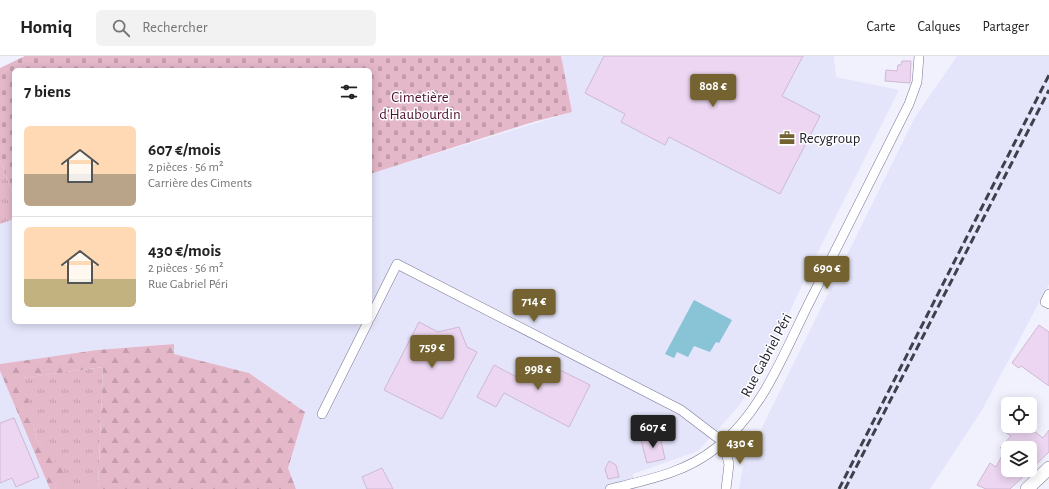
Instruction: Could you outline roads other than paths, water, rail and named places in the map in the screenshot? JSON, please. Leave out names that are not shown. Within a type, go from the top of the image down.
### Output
[{"type":"street","name":"Rue Gabriel Péri","points":[[610,489],[677,471],[702,458],[736,431],[750,413],[780,361],[909,104],[916,82],[919,56]]},
{"type":"street","points":[[372,314],[397,264],[680,410],[724,442],[729,464],[726,489]]},
{"type":"street","points":[[322,414],[367,324]]},
{"type":"street","points":[[1027,489],[1049,468]]},
{"type":"water","points":[[694,300],[732,320],[719,343],[716,342],[710,352],[694,346],[688,357],[677,352],[674,358],[665,354]]},
{"type":"railway","points":[[839,489],[1049,75]]},
{"type":"railway","points":[[845,489],[1049,90]]},
{"type":"place","name":"Recygroup","points":[[787,138]]},
{"type":"park label","name":"Cimetière d'Haubourdin","points":[[420,106]]}]
